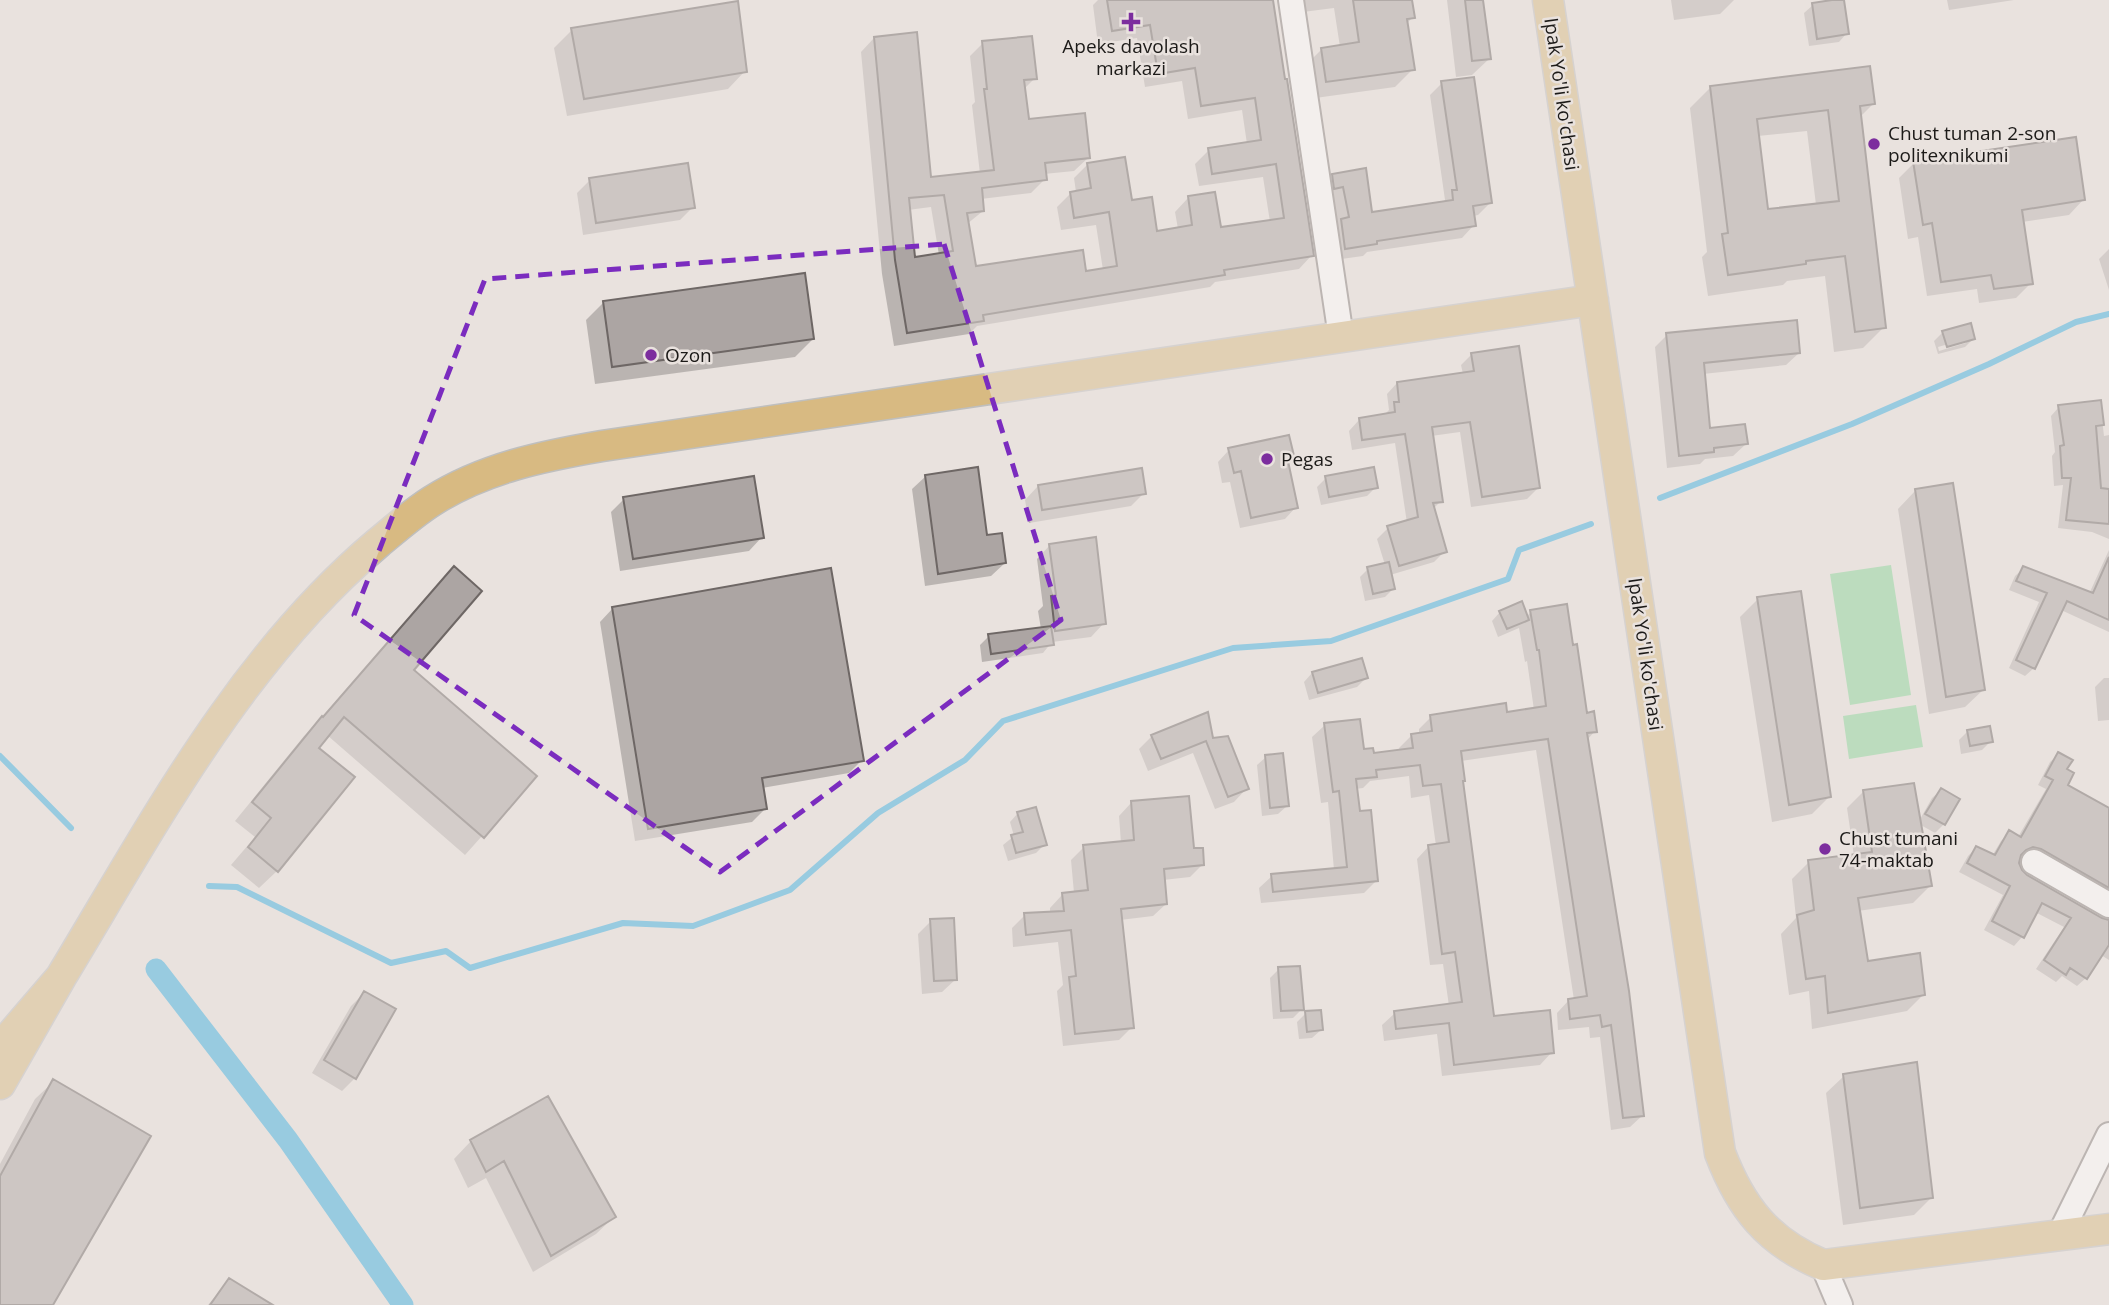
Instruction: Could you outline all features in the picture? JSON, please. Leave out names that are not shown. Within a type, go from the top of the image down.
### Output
[{"type":"main road","name":"Ipak Yo'li ko'chasi","points":[[1548,0],[1720,1153],[1743,1201],[1758,1220],[1796,1254],[1823,1265]]},
{"type":"main road","points":[[0,1084],[176,787],[223,718],[287,634],[318,598],[383,539],[432,500],[472,480],[510,465],[602,446],[1593,300]]},
{"type":"main road","points":[[0,1048],[61,977]]},
{"type":"main road","points":[[1823,1265],[2109,1229]]},
{"type":"street","points":[[1290,0],[1341,337]]},
{"type":"street","points":[[2034,862],[2109,905]]},
{"type":"street","points":[[2059,1236],[2109,1135]]},
{"type":"street","points":[[1823,1265],[1840,1305]]},
{"type":"highlighted area","points":[[944,244],[1061,620],[720,872],[354,615],[485,279]]},
{"type":"green space","points":[[1891,565],[1911,695],[1850,705],[1830,574]]},
{"type":"green space","points":[[1916,705],[1923,747],[1849,759],[1843,716]]},
{"type":"building","points":[[1107,0],[1273,0],[1314,256],[1224,270],[1225,275],[983,315],[984,321],[907,333],[895,260],[874,37],[917,32],[931,177],[994,170],[984,89],[987,89],[982,41],[1032,36],[1037,79],[1024,80],[1029,119],[1085,113],[1090,158],[1045,163],[1047,180],[982,188],[984,211],[967,213],[976,266],[1083,250],[1086,271],[1117,266],[1109,212],[1074,218],[1070,192],[1091,188],[1087,163],[1125,157],[1132,200],[1152,197],[1157,231],[1192,225],[1188,196],[1215,192],[1221,227],[1284,218],[1276,164],[1212,174],[1208,148],[1261,140],[1255,98],[1201,106],[1195,68],[1158,74],[1150,25],[1112,31]],"holes":[[[944,195],[953,251],[915,257],[909,198]]]},
{"type":"building","points":[[1353,0],[1412,0],[1415,18],[1407,19],[1415,70],[1326,82],[1321,48],[1359,42]]},
{"type":"building","points":[[1465,0],[1483,0],[1491,59],[1472,61]]},
{"type":"building","points":[[1844,0],[1849,34],[1817,39],[1812,3]]},
{"type":"building","points":[[738,1],[747,72],[584,99],[571,28]]},
{"type":"building","points":[[1870,66],[1875,104],[1860,106],[1886,328],[1855,332],[1845,256],[1728,275],[1722,234],[1728,233],[1710,86]],"holes":[[[1828,110],[1839,201],[1768,209],[1757,119]]]},
{"type":"building","points":[[1474,77],[1492,203],[1473,206],[1476,226],[1377,241],[1377,244],[1345,249],[1341,219],[1349,217],[1343,187],[1334,189],[1332,174],[1366,168],[1372,212],[1453,200],[1452,190],[1457,190],[1441,81]]},
{"type":"building","points":[[2076,137],[2085,200],[2022,210],[2033,284],[1994,289],[1991,275],[1941,282],[1932,223],[1923,225],[1913,161]]},
{"type":"building","points":[[688,163],[695,208],[596,223],[589,178]]},
{"type":"building","points":[[805,273],[814,339],[612,367],[603,301]]},
{"type":"building","points":[[1797,320],[1800,353],[1704,363],[1710,428],[1745,424],[1748,444],[1679,456],[1666,333]]},
{"type":"building","points":[[1971,323],[1975,339],[1947,347],[1942,331]]},
{"type":"building","points":[[1519,346],[1540,488],[1482,497],[1470,422],[1432,427],[1443,502],[1433,503],[1447,552],[1399,566],[1387,526],[1418,517],[1405,434],[1362,440],[1359,418],[1395,412],[1394,402],[1399,402],[1397,382],[1474,371],[1471,353]]},
{"type":"building","points":[[2101,400],[2104,425],[2096,426],[2101,488],[2109,489],[2109,524],[2066,520],[2071,478],[2062,478],[2060,446],[2064,445],[2058,405]]},
{"type":"building","points":[[1289,435],[1295,460],[1288,461],[1298,508],[1251,518],[1241,471],[1234,473],[1228,448]]},
{"type":"building","points":[[978,467],[987,535],[1002,533],[1006,563],[938,574],[925,475]]},
{"type":"building","points":[[1374,467],[1378,488],[1329,497],[1325,476]]},
{"type":"building","points":[[1142,468],[1146,494],[1042,510],[1038,485]]},
{"type":"building","points":[[754,476],[764,538],[633,559],[623,497]]},
{"type":"building","points":[[1953,483],[1985,690],[1946,697],[1915,489]]},
{"type":"building","points":[[1096,537],[1106,624],[1055,631],[1051,596],[1056,595],[1049,544]]},
{"type":"building","points":[[2109,557],[2109,620],[2067,601],[2035,669],[2016,660],[2047,593],[2016,581],[2023,566],[2093,593]]},
{"type":"building","points":[[1389,562],[1395,589],[1373,594],[1367,567]]},
{"type":"building","points":[[454,566],[482,591],[414,670],[537,776],[484,838],[344,717],[319,748],[355,777],[278,872],[248,847],[271,818],[252,802],[322,716]]},
{"type":"building","points":[[831,568],[864,761],[762,778],[767,809],[648,829],[612,607]]},
{"type":"building","points":[[1801,591],[1831,797],[1789,805],[1757,597]]},
{"type":"building","points":[[1522,601],[1529,620],[1507,629],[1499,611]]},
{"type":"building","points":[[1567,604],[1573,645],[1577,644],[1587,713],[1594,711],[1597,732],[1587,733],[1629,991],[1644,1116],[1623,1118],[1611,1025],[1602,1027],[1600,1015],[1570,1019],[1568,999],[1587,996],[1548,739],[1461,751],[1494,1016],[1550,1010],[1554,1053],[1454,1065],[1449,1023],[1396,1029],[1394,1011],[1462,1002],[1455,952],[1442,954],[1428,845],[1449,842],[1441,784],[1423,786],[1420,765],[1376,770],[1377,777],[1356,779],[1360,811],[1371,810],[1378,881],[1273,892],[1271,874],[1347,867],[1339,791],[1333,792],[1324,723],[1360,719],[1364,749],[1373,748],[1374,753],[1413,748],[1411,734],[1432,731],[1430,715],[1506,703],[1507,712],[1546,706],[1539,650],[1530,610]]},
{"type":"building","points":[[1051,626],[1054,645],[991,654],[988,634]]},
{"type":"building","points":[[1362,658],[1368,678],[1318,693],[1312,672]]},
{"type":"building","points":[[1208,712],[1213,738],[1228,736],[1249,789],[1228,797],[1206,741],[1161,759],[1151,735]]},
{"type":"building","points":[[1990,726],[1993,742],[1970,746],[1967,730]]},
{"type":"building","points":[[2058,752],[2073,760],[2067,769],[2074,773],[2068,785],[2109,808],[2109,888],[2041,849],[2033,847],[2026,850],[2019,863],[2027,875],[2109,920],[2109,945],[2087,979],[2070,968],[2066,975],[2044,960],[2071,918],[2042,903],[2024,938],[1992,921],[2010,886],[1967,863],[1976,846],[1995,855],[2009,830],[2021,837],[2053,780],[2045,776]]},
{"type":"building","points":[[1283,753],[1289,806],[1270,808],[1265,755]]},
{"type":"building","points":[[1914,783],[1932,886],[1858,898],[1868,961],[1920,953],[1925,995],[1828,1013],[1825,976],[1806,979],[1797,915],[1814,910],[1808,860],[1872,852],[1863,790]]},
{"type":"building","points":[[1941,788],[1960,799],[1945,825],[1925,814]]},
{"type":"building","points":[[1189,796],[1194,848],[1203,848],[1204,865],[1164,869],[1167,904],[1121,909],[1134,1028],[1075,1034],[1069,977],[1076,976],[1071,930],[1026,935],[1024,913],[1064,911],[1062,893],[1088,890],[1083,845],[1134,840],[1131,801]]},
{"type":"building","points":[[1036,807],[1047,845],[1016,853],[1011,835],[1023,832],[1017,812]]},
{"type":"building","points":[[954,918],[957,980],[934,981],[930,919]]},
{"type":"building","points":[[1300,966],[1304,1010],[1281,1011],[1278,967]]},
{"type":"building","points":[[364,991],[396,1009],[356,1079],[324,1060]]},
{"type":"building","points":[[1321,1010],[1323,1030],[1307,1032],[1305,1011]]},
{"type":"building","points":[[1917,1062],[1933,1198],[1860,1208],[1843,1074]]},
{"type":"building","points":[[53,1079],[151,1136],[53,1305],[0,1305],[0,1176]]},
{"type":"building","points":[[548,1096],[616,1217],[551,1256],[504,1161],[486,1172],[470,1140]]},
{"type":"building","points":[[229,1278],[273,1305],[210,1305]]},
{"type":"waterway","points":[[1660,498],[1852,424],[1989,364],[2076,322],[2109,314]]},
{"type":"waterway","points":[[209,886],[237,887],[391,963],[446,951],[470,968],[623,923],[693,926],[790,890],[878,813],[965,760],[1003,721],[1233,648],[1331,641],[1508,579],[1519,550],[1591,524]]},
{"type":"waterway","points":[[0,756],[71,828]]},
{"type":"waterway","points":[[156,969],[288,1140],[403,1305]]},
{"type":"place","name":"Apeks davolash markazi","points":[[1131,22]]},
{"type":"place","name":"Chust tuman 2-son politexnikumi","points":[[1874,144]]},
{"type":"place","name":"Ozon","points":[[651,355]]},
{"type":"place","name":"Pegas","points":[[1267,459]]},
{"type":"place","name":"Chust tumani 74-maktab","points":[[1825,849]]}]
